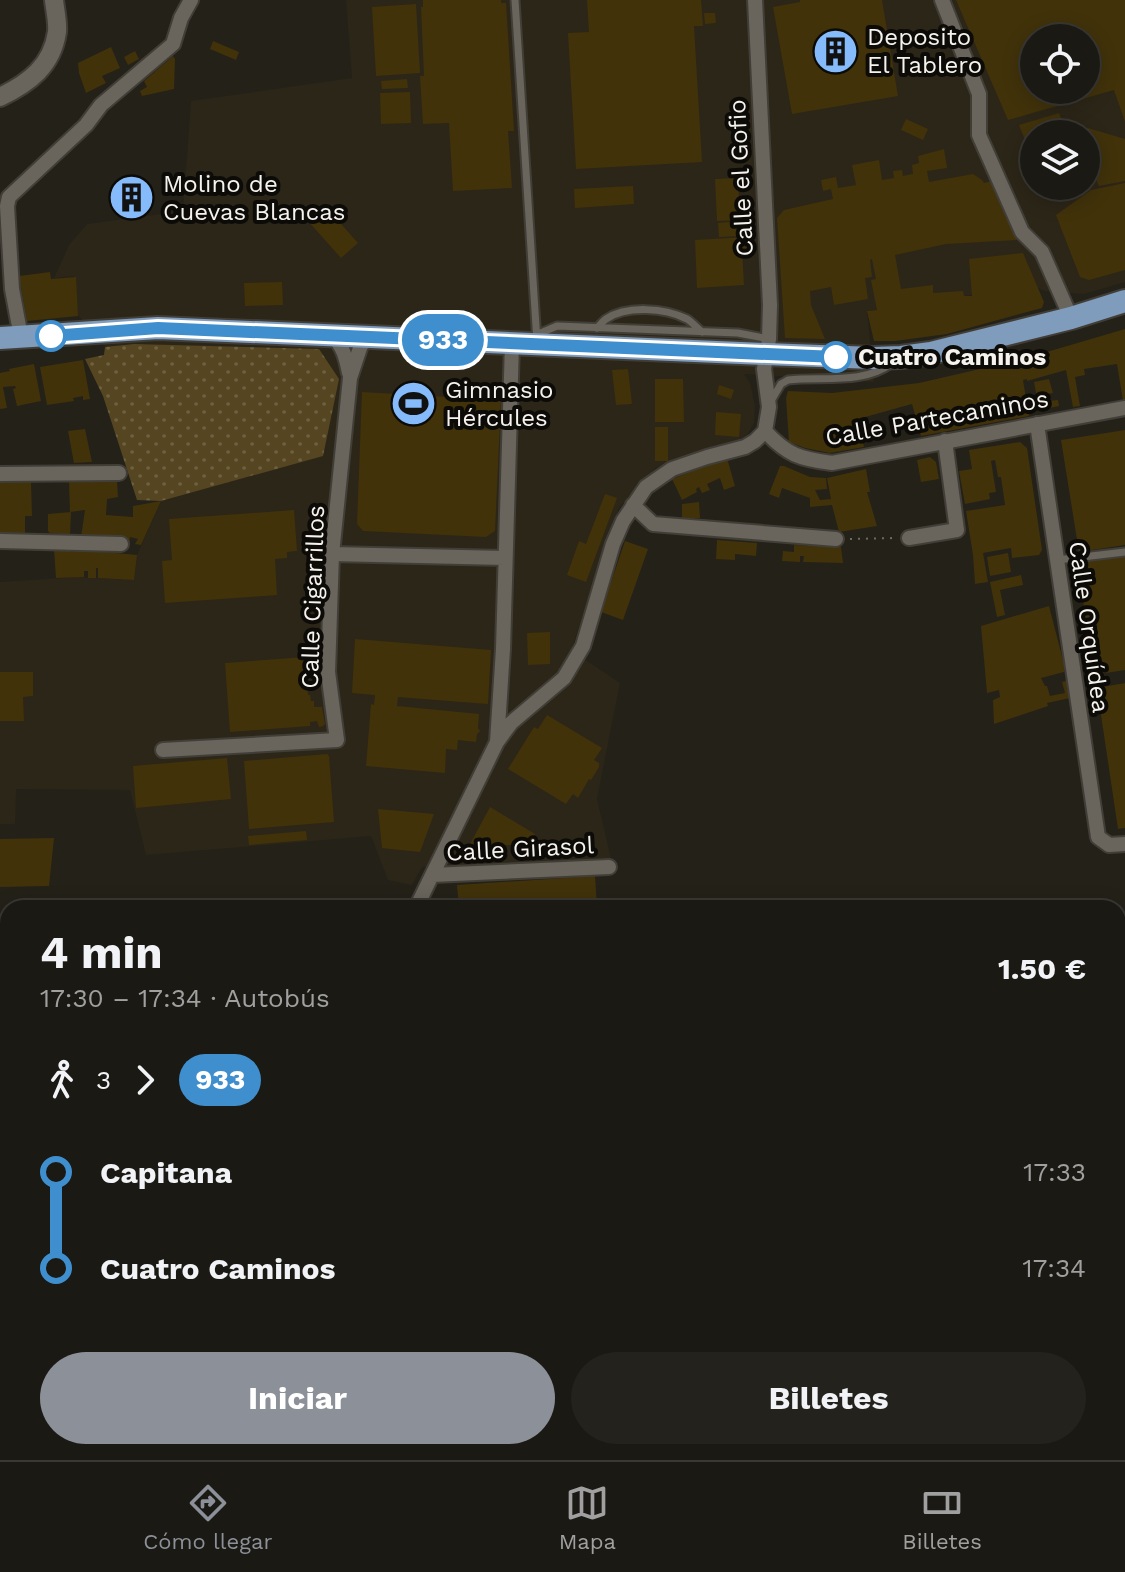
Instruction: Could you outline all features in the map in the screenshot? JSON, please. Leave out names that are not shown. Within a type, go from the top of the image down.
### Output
[{"type":"main road","points":[[0,97],[33,77],[46,62],[58,29],[54,0]]},
{"type":"main road","points":[[11,337],[158,328],[512,343],[536,340],[768,346],[873,358],[931,353],[1071,318],[1125,301]]},
{"type":"main road","points":[[0,353],[23,351],[80,334]]},
{"type":"street","points":[[11,337],[9,197],[86,125],[101,105],[173,44],[181,18],[191,0]]},
{"type":"street","name":"Calle el Gofio","points":[[755,0],[770,305],[764,369],[769,407],[765,431]]},
{"type":"street","points":[[942,0],[979,94],[979,135],[1022,232],[1042,252],[1071,318]]},
{"type":"street","points":[[332,335],[346,355],[350,378]]},
{"type":"street","points":[[350,378],[361,345],[371,336]]},
{"type":"street","points":[[497,742],[503,649],[512,343]]},
{"type":"street","name":"Calle Cigarrillos","points":[[163,750],[337,740],[328,672],[332,554],[350,378]]},
{"type":"street","name":"Calle Partecaminos","points":[[765,431],[776,444],[802,459],[832,463],[1125,408]]},
{"type":"street","name":"Calle Orquídea","points":[[1037,424],[1098,837],[1109,845],[1125,844]]},
{"type":"street","points":[[420,900],[497,742],[511,723],[564,678],[583,646],[613,544],[623,521],[646,487],[672,469],[745,447],[765,431]]},
{"type":"street","points":[[909,538],[957,530],[945,441]]},
{"type":"street","points":[[0,474],[119,473]]},
{"type":"street","points":[[633,505],[653,524],[836,539]]},
{"type":"street","points":[[0,541],[121,544]]},
{"type":"street","points":[[332,554],[505,558]]},
{"type":"street","name":"Calle Girasol","points":[[432,875],[609,867]]},
{"type":"lane","points":[[515,0],[536,340]]},
{"type":"lane","points":[[597,328],[606,319],[626,311],[647,310],[689,320],[702,332]]},
{"type":"lane","points":[[536,340],[557,326],[738,333],[768,346]]},
{"type":"lane","points":[[769,407],[776,390],[788,380],[850,377],[884,370],[901,357]]},
{"type":"lane","points":[[1057,560],[1125,552]]},
{"type":"path","points":[[836,539],[909,538]]},
{"type":"shaded area","points":[[346,0],[1125,0],[1125,282],[1084,294],[1038,288],[867,311],[874,382],[744,374],[750,383],[755,406],[754,423],[747,435],[736,442],[655,468],[619,508],[571,650],[620,683],[597,799],[611,858],[422,867],[412,885],[388,880],[371,836],[146,855],[130,790],[16,789],[15,824],[0,824],[0,582],[77,577],[134,580],[137,555],[161,501],[323,455],[319,350],[134,344],[105,347],[78,315],[74,276],[54,278],[69,245],[87,224],[183,211],[191,101],[352,78]]},
{"type":"green space","points":[[134,344],[319,349],[339,379],[323,456],[161,501],[137,500],[103,396],[85,359],[104,355],[105,347]]},
{"type":"building","points":[[423,0],[501,0],[501,3],[506,3],[514,131],[508,131],[512,188],[453,191],[449,123],[423,124],[420,76],[424,76]]},
{"type":"building","points":[[587,0],[701,0],[703,26],[694,26],[702,162],[576,169],[568,33],[589,32]]},
{"type":"building","name":"Deposito El Tablero","points":[[800,0],[882,0],[898,96],[792,114],[773,7]]},
{"type":"building","points":[[956,0],[1125,0],[1125,122],[1114,90],[1100,94],[1100,24],[1020,24],[1020,104],[1065,104],[1008,120]]},
{"type":"building","points":[[416,4],[420,73],[376,76],[372,7]]},
{"type":"building","points":[[704,13],[715,13],[716,23],[705,24]]},
{"type":"building","points":[[213,41],[239,52],[236,60],[210,49]]},
{"type":"building","points":[[111,47],[120,68],[102,76],[106,83],[86,93],[78,63]]},
{"type":"building","points":[[135,51],[139,59],[128,65],[124,57]]},
{"type":"building","points":[[173,56],[174,89],[142,96],[140,91],[147,87],[144,81]]},
{"type":"building","points":[[407,79],[408,88],[382,89],[381,81]]},
{"type":"building","points":[[410,92],[411,123],[381,124],[380,93]]},
{"type":"building","points":[[1059,113],[1062,120],[1036,120]]},
{"type":"building","points":[[906,119],[928,129],[923,140],[901,130]]},
{"type":"building","points":[[1100,132],[1125,139],[1125,181],[1100,186]]},
{"type":"building","points":[[944,149],[947,168],[927,171],[929,182],[973,174],[984,183],[992,181],[1017,240],[946,244],[895,255],[901,289],[933,285],[933,293],[963,291],[964,296],[972,296],[969,259],[1023,253],[1044,302],[1042,308],[947,334],[874,341],[867,311],[877,310],[871,280],[876,279],[872,259],[872,277],[865,278],[868,299],[834,305],[831,287],[810,291],[811,305],[825,339],[785,338],[777,218],[784,210],[833,199],[831,189],[823,191],[821,180],[836,177],[838,188],[856,185],[852,165],[879,160],[882,180],[894,178],[893,171],[902,170],[903,176],[913,174],[912,165],[919,163],[918,156]]},
{"type":"building","points":[[738,178],[740,220],[717,221],[715,179]]},
{"type":"building","points":[[1125,183],[1125,270],[1089,280],[1080,277],[1056,215],[1077,200],[1100,200],[1100,188]]},
{"type":"building","points":[[633,186],[634,204],[575,208],[574,189]]},
{"type":"building","name":"Molino de Cuevas Blancas","points":[[132,192],[138,198],[132,204],[126,198]]},
{"type":"building","points":[[325,206],[358,243],[341,258],[308,221]]},
{"type":"building","points":[[739,221],[740,236],[719,237],[718,223]]},
{"type":"building","points":[[747,237],[747,249],[742,249],[744,285],[697,288],[695,240]]},
{"type":"building","points":[[50,272],[51,279],[76,277],[78,316],[27,321],[19,276]]},
{"type":"building","points":[[282,282],[283,305],[245,306],[244,283]]},
{"type":"building","points":[[1125,329],[1123,401],[1117,364],[1084,369],[1085,375],[1075,377],[1080,406],[1073,407],[1066,370],[1023,380],[1029,416],[921,436],[912,404],[858,419],[864,447],[830,453],[789,442],[788,391],[832,393],[919,383],[1023,359]]},
{"type":"building","points":[[83,360],[90,399],[83,400],[83,396],[73,398],[74,401],[47,405],[40,367]]},
{"type":"building","points":[[34,364],[41,401],[17,406],[15,386],[3,387],[7,408],[0,409],[0,373]]},
{"type":"building","points":[[628,369],[632,404],[616,405],[612,370]]},
{"type":"building","points":[[655,379],[683,379],[684,422],[655,422]]},
{"type":"building","points":[[1049,379],[1053,393],[1047,394],[1049,401],[1058,400],[1059,406],[1039,410],[1034,382]]},
{"type":"building","points":[[719,385],[734,390],[731,399],[717,394]]},
{"type":"building","points":[[362,392],[501,400],[495,531],[486,537],[363,531],[357,524]]},
{"type":"building","points":[[716,412],[741,414],[739,437],[715,435]]},
{"type":"building","points":[[655,427],[668,427],[668,461],[655,461]]},
{"type":"building","points":[[85,429],[92,462],[74,463],[68,431]]},
{"type":"building","points":[[1125,430],[1125,545],[1079,552],[1061,440]]},
{"type":"building","points":[[1020,442],[1027,448],[1042,550],[1039,555],[1012,558],[1011,548],[983,553],[988,582],[975,584],[966,511],[1005,505],[995,460],[991,461],[996,492],[989,493],[990,499],[965,504],[959,471],[972,469],[969,450]]},
{"type":"building","points":[[930,457],[936,462],[939,479],[921,482],[917,460]]},
{"type":"building","points":[[727,458],[735,486],[724,490],[720,478],[707,484],[710,490],[702,493],[699,487],[697,492],[682,500],[672,479]]},
{"type":"building","points":[[780,466],[810,477],[826,478],[827,489],[815,490],[820,500],[831,499],[827,478],[866,469],[870,492],[867,492],[877,526],[839,532],[832,505],[810,507],[810,498],[782,488],[779,498],[769,494]]},
{"type":"building","points":[[117,480],[118,497],[107,499],[106,515],[133,517],[133,506],[161,501],[141,545],[135,544],[138,539],[130,537],[129,544],[81,537],[85,510],[70,512],[69,481]]},
{"type":"building","points":[[31,482],[32,516],[25,516],[25,533],[0,535],[0,483]]},
{"type":"building","points":[[605,494],[617,498],[586,582],[567,575],[579,541],[586,544]]},
{"type":"building","points":[[699,502],[700,518],[682,519],[682,504]]},
{"type":"building","points":[[294,510],[297,551],[287,552],[287,558],[275,559],[277,595],[165,603],[162,561],[172,560],[169,519]]},
{"type":"building","points":[[71,512],[70,535],[48,531],[48,514]]},
{"type":"building","points":[[717,540],[757,543],[756,556],[735,554],[735,560],[716,559]]},
{"type":"building","points":[[625,541],[648,549],[623,620],[601,612]]},
{"type":"building","points":[[794,545],[841,547],[843,563],[803,562],[804,556],[800,556],[800,562],[782,561],[783,551],[794,552]]},
{"type":"building","points":[[71,548],[71,552],[83,550],[137,555],[134,580],[98,578],[98,568],[96,578],[88,578],[88,571],[84,571],[84,577],[56,578],[54,549]]},
{"type":"building","points":[[1008,553],[1011,572],[990,576],[987,557]]},
{"type":"building","points":[[1125,556],[1125,670],[1093,675],[1078,562]]},
{"type":"building","points":[[1021,575],[1023,585],[1000,590],[1005,615],[997,617],[990,582]]},
{"type":"building","points":[[1049,606],[1065,668],[1064,672],[1041,678],[1050,696],[1065,693],[1062,682],[1066,681],[1070,698],[1047,703],[1048,706],[994,724],[993,700],[1000,697],[999,690],[987,693],[981,626]]},
{"type":"building","points":[[550,632],[550,664],[528,665],[527,633]]},
{"type":"building","points":[[355,639],[491,650],[488,704],[398,697],[397,706],[479,714],[480,731],[476,742],[458,740],[457,750],[446,749],[445,773],[366,766],[371,704],[374,705],[375,695],[352,693]]},
{"type":"building","points":[[305,657],[308,695],[314,701],[314,707],[322,707],[323,726],[319,727],[317,721],[310,722],[310,726],[230,732],[225,663]]},
{"type":"building","points":[[0,672],[33,672],[33,696],[23,697],[24,721],[0,721]]},
{"type":"building","points":[[1125,683],[1125,828],[1118,829],[1097,688]]},
{"type":"building","points":[[547,715],[602,748],[594,760],[599,767],[591,780],[578,798],[573,794],[566,804],[508,769],[534,727],[538,729]]},
{"type":"building","points":[[327,754],[334,822],[249,829],[244,761]]},
{"type":"building","points":[[227,758],[231,799],[136,808],[133,766]]},
{"type":"building","points":[[490,807],[535,834],[528,844],[473,847],[470,844]]},
{"type":"building","points":[[378,809],[434,814],[420,852],[382,848]]},
{"type":"building","points":[[306,831],[307,840],[249,845],[248,836]]},
{"type":"building","points":[[54,838],[49,886],[0,887],[0,839]]},
{"type":"building","points":[[595,876],[596,900],[458,900],[457,885]]},
{"type":"bus line","name":"933","points":[[51,336],[158,328],[836,357]]},
{"type":"place","name":"Deposito El Tablero","points":[[836,51]]},
{"type":"place","name":"Molino de Cuevas Blancas","points":[[132,198]]},
{"type":"place","name":"Cuatro Caminos","points":[[836,357]]},
{"type":"place","name":"Gimnasio Hércules","points":[[414,404]]}]
